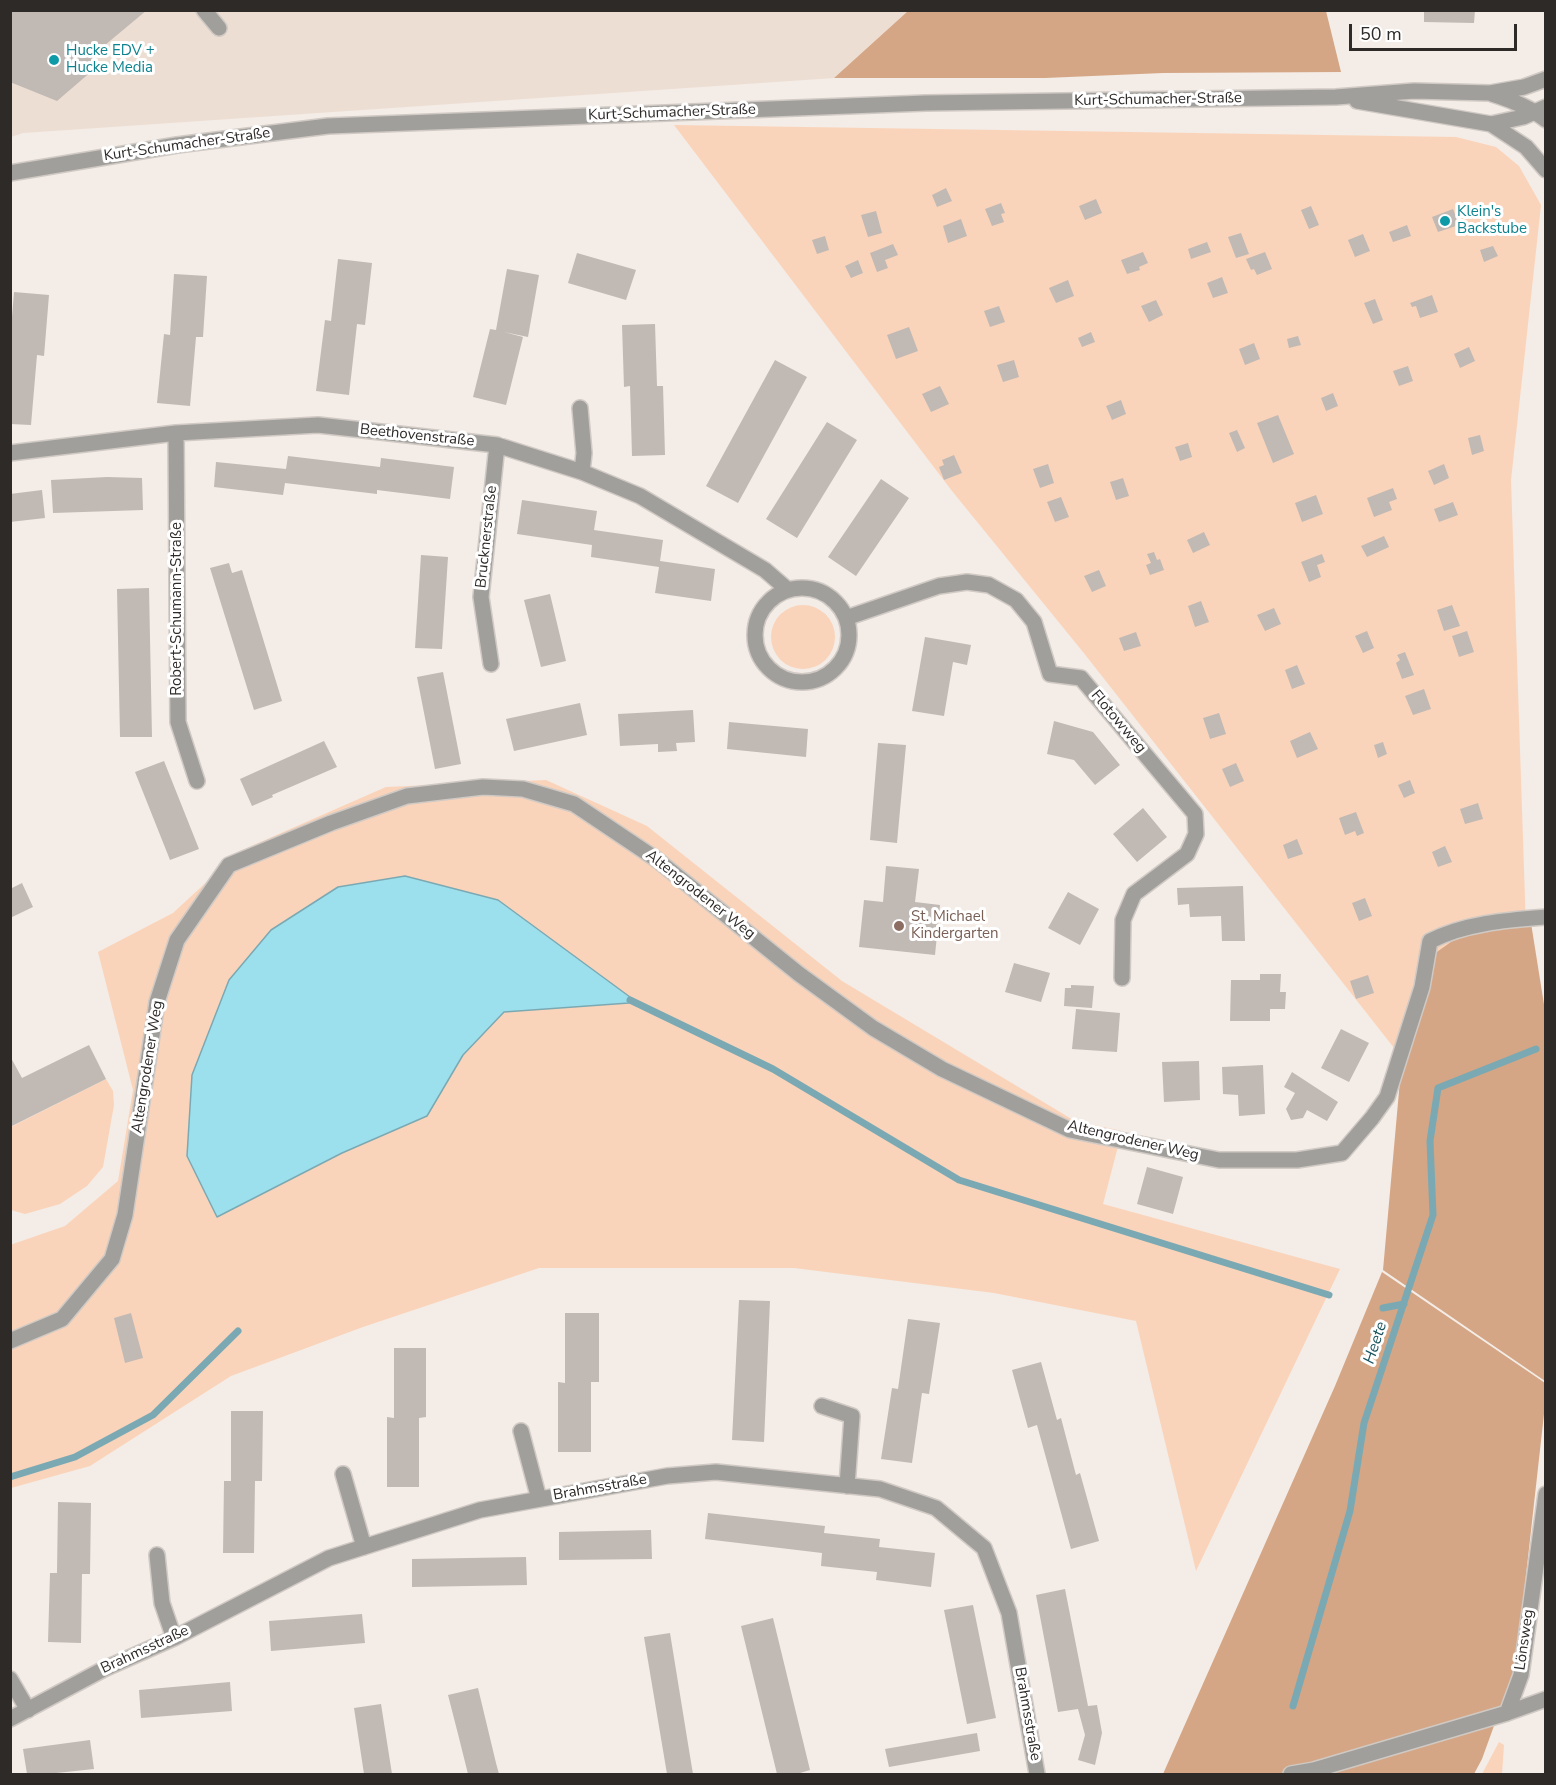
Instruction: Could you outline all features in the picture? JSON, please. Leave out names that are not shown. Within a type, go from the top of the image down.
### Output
[{"type":"street","points":[[204,10],[219,28]]},
{"type":"street","name":"Kurt-Schumacher-Straße","points":[[10,173],[177,145],[328,126],[926,103],[1336,97],[1414,91],[1490,93],[1524,87],[1545,79]]},
{"type":"street","name":"Kurt-Schumacher-Straße","points":[[1490,93],[1542,113]]},
{"type":"street","name":"Kurt-Schumacher-Straße","points":[[1336,97],[1491,124],[1542,113]]},
{"type":"street","name":"Kurt-Schumacher-Straße","points":[[1491,124],[1526,147],[1545,170]]},
{"type":"street","points":[[580,408],[584,453],[582,472]]},
{"type":"street","name":"Beethovenstraße","points":[[10,453],[176,433],[318,425],[497,445],[582,472],[640,496],[765,570],[788,590]]},
{"type":"street","name":"Robert-Schumann-Straße","points":[[176,433],[178,722],[197,781]]},
{"type":"street","name":"Brucknerstraße","points":[[490,664],[481,597],[497,445]]},
{"type":"street","name":"Flotowweg","points":[[846,618],[939,586],[967,582],[989,585],[1016,600],[1034,622],[1050,674],[1081,678],[1195,814],[1196,834],[1187,854],[1134,894],[1124,920],[1122,978]]},
{"type":"street","points":[[802,588],[816,590],[829,596],[839,605],[846,618],[849,633],[847,647],[841,661],[830,672],[818,678],[805,681],[791,680],[768,667],[759,654],[755,639],[757,623],[763,609],[774,597],[788,590],[802,588]]},
{"type":"street","name":"Altengrodener Weg","points":[[10,1341],[62,1319],[112,1259],[125,1215],[157,1002],[177,940],[229,865],[331,823],[407,796],[483,787],[523,789],[574,804],[656,859],[800,974],[873,1028],[942,1069],[1070,1130],[1219,1160],[1297,1160],[1342,1153],[1387,1097],[1422,987],[1430,941],[1498,921],[1545,917]]},
{"type":"street","points":[[822,1406],[852,1416],[847,1486]]},
{"type":"street","points":[[521,1431],[539,1499]]},
{"type":"street","name":"Brahmsstraße","points":[[10,1719],[104,1669],[174,1638],[329,1558],[480,1510],[667,1476],[717,1473],[880,1489],[936,1508],[984,1548],[1009,1613],[1037,1774]]},
{"type":"street","points":[[343,1474],[364,1547]]},
{"type":"street","name":"Lönsweg","points":[[1508,1713],[1521,1675],[1545,1494]]},
{"type":"street","points":[[157,1555],[162,1603],[174,1638]]},
{"type":"street","points":[[10,1679],[28,1710]]},
{"type":"street","points":[[1291,1774],[1314,1770],[1508,1713],[1545,1699]]},
{"type":"shaded area","points":[[11,11],[908,11],[834,78],[23,133],[11,137]]},
{"type":"shaded area","points":[[908,11],[1326,11],[1341,72],[1163,73],[1045,78],[834,78]]},
{"type":"shaded area","points":[[674,125],[1456,137],[1496,147],[1519,166],[1541,205],[1511,480],[1526,929],[1420,956],[1398,1053],[1083,652],[952,491]]},
{"type":"shaded area","points":[[803,605],[821,611],[829,619],[835,637],[829,655],[821,663],[803,669],[785,663],[777,655],[771,637],[777,619],[785,611]]},
{"type":"shaded area","points":[[546,780],[647,826],[842,981],[1075,1121],[1122,1131],[1103,1204],[1340,1269],[1196,1571],[1136,1321],[994,1293],[794,1268],[539,1268],[363,1327],[231,1376],[90,1466],[11,1488],[10,1245],[65,1226],[118,1181],[133,1090],[98,952],[173,913],[240,851],[386,787]]},
{"type":"shaded area","points":[[1531,923],[1546,1017],[1545,1381],[1383,1270],[1402,1058],[1434,954],[1458,937],[1500,927]]},
{"type":"shaded area","points":[[106,1079],[113,1091],[114,1105],[103,1167],[87,1186],[60,1204],[25,1214],[11,1210],[11,1127]]},
{"type":"shaded area","points":[[1382,1272],[1545,1383],[1545,1405],[1516,1665],[1482,1759],[1474,1774],[1163,1774],[1335,1386]]},
{"type":"shaded area","points":[[1499,1742],[1504,1745],[1502,1774],[1482,1774]]},
{"type":"water","points":[[405,876],[498,900],[630,997],[629,1003],[504,1012],[463,1055],[427,1116],[342,1153],[217,1217],[187,1156],[192,1075],[229,980],[271,930],[338,887]]},
{"type":"building","name":"Hucke EDV + Hucke Media","points":[[10,10],[147,10],[93,55],[100,64],[57,101],[10,82]]},
{"type":"building","points":[[1424,10],[1475,10],[1474,23],[1424,22]]},
{"type":"building","points":[[946,188],[952,201],[937,207],[932,195]]},
{"type":"building","points":[[1096,199],[1102,213],[1085,220],[1079,206]]},
{"type":"building","points":[[1001,203],[1005,213],[1001,214],[1004,222],[992,226],[985,209]]},
{"type":"building","points":[[1311,206],[1319,225],[1309,229],[1301,210]]},
{"type":"building","name":"Klein's Backstube","points":[[1453,209],[1459,225],[1438,232],[1432,217]]},
{"type":"building","points":[[876,211],[882,233],[868,237],[861,215]]},
{"type":"building","points":[[961,219],[967,236],[948,243],[943,226]]},
{"type":"building","points":[[1407,225],[1411,236],[1393,242],[1389,232]]},
{"type":"building","points":[[1241,233],[1249,254],[1236,258],[1228,237]]},
{"type":"building","points":[[1363,234],[1370,251],[1355,257],[1348,240]]},
{"type":"building","points":[[825,236],[829,250],[817,254],[812,240]]},
{"type":"building","points":[[1207,242],[1211,252],[1191,259],[1188,249]]},
{"type":"building","points":[[893,244],[898,255],[885,260],[888,268],[877,272],[870,253]]},
{"type":"building","points":[[1493,246],[1498,256],[1484,262],[1480,250]]},
{"type":"building","points":[[1143,252],[1148,263],[1139,267],[1140,270],[1127,274],[1121,260]]},
{"type":"building","points":[[1265,252],[1272,269],[1257,275],[1254,269],[1251,270],[1246,259]]},
{"type":"building","points":[[577,253],[636,270],[626,300],[568,283]]},
{"type":"building","points":[[338,259],[372,263],[365,325],[357,324],[349,395],[316,391],[325,320],[331,321]]},
{"type":"building","points":[[858,260],[863,273],[851,278],[845,266]]},
{"type":"building","points":[[507,269],[539,275],[528,337],[504,332],[523,337],[506,405],[473,397],[490,329],[496,330]]},
{"type":"building","points":[[174,274],[207,276],[203,337],[196,337],[190,406],[157,403],[164,334],[170,335]]},
{"type":"building","points":[[1222,277],[1228,293],[1213,298],[1207,283]]},
{"type":"building","points":[[1068,280],[1074,296],[1056,303],[1049,288]]},
{"type":"building","points":[[14,292],[49,295],[44,356],[37,355],[31,425],[10,424],[10,342]]},
{"type":"building","points":[[1432,295],[1438,312],[1420,318],[1416,306],[1412,307],[1410,303]]},
{"type":"building","points":[[1375,299],[1383,320],[1373,324],[1364,303]]},
{"type":"building","points":[[1156,300],[1163,315],[1149,322],[1141,306]]},
{"type":"building","points":[[999,306],[1005,322],[990,327],[984,311]]},
{"type":"building","points":[[655,324],[657,386],[663,386],[665,455],[632,456],[630,386],[624,387],[622,325]]},
{"type":"building","points":[[909,327],[918,351],[896,359],[887,335]]},
{"type":"building","points":[[1091,332],[1095,342],[1082,347],[1078,338]]},
{"type":"building","points":[[1298,336],[1301,345],[1289,348],[1287,339]]},
{"type":"building","points":[[1254,343],[1260,359],[1245,365],[1239,349]]},
{"type":"building","points":[[1469,347],[1475,361],[1460,368],[1454,354]]},
{"type":"building","points":[[775,360],[807,377],[738,503],[706,486]]},
{"type":"building","points":[[1014,360],[1019,377],[1003,382],[997,365]]},
{"type":"building","points":[[1408,366],[1413,381],[1399,386],[1393,371]]},
{"type":"building","points":[[940,386],[949,404],[931,412],[922,394]]},
{"type":"building","points":[[1333,393],[1338,406],[1326,411],[1321,398]]},
{"type":"building","points":[[1121,400],[1126,414],[1112,420],[1106,406]]},
{"type":"building","points":[[1278,415],[1294,454],[1273,463],[1257,423]]},
{"type":"building","points":[[827,422],[857,440],[797,538],[766,519]]},
{"type":"building","points":[[1237,430],[1245,448],[1237,452],[1229,433]]},
{"type":"building","points":[[1480,435],[1484,451],[1472,455],[1468,438]]},
{"type":"building","points":[[1188,443],[1192,457],[1180,461],[1175,447]]},
{"type":"building","points":[[954,455],[962,473],[944,480],[939,467],[944,465],[942,460]]},
{"type":"building","points":[[288,456],[380,467],[381,458],[454,467],[450,499],[377,490],[377,494],[285,483],[283,495],[214,487],[216,462],[286,469]]},
{"type":"building","points":[[1048,464],[1054,483],[1040,488],[1033,469]]},
{"type":"building","points":[[1444,464],[1449,478],[1434,485],[1428,471]]},
{"type":"building","points":[[142,478],[143,510],[53,513],[51,480]]},
{"type":"building","points":[[1123,478],[1129,496],[1116,500],[1110,482]]},
{"type":"building","points":[[881,479],[909,498],[856,576],[828,557]]},
{"type":"building","points":[[1393,488],[1397,499],[1389,502],[1392,510],[1374,517],[1367,498]]},
{"type":"building","points":[[42,490],[45,518],[10,522],[10,494]]},
{"type":"building","points":[[1316,495],[1323,514],[1302,522],[1295,503]]},
{"type":"building","points":[[1061,497],[1069,517],[1055,522],[1047,502]]},
{"type":"building","points":[[522,500],[597,511],[594,530],[663,540],[660,561],[715,569],[711,601],[655,593],[659,567],[591,557],[592,545],[517,534]]},
{"type":"building","points":[[1453,502],[1458,515],[1439,522],[1434,509]]},
{"type":"building","points":[[1204,532],[1210,545],[1193,553],[1187,540]]},
{"type":"building","points":[[1384,536],[1389,547],[1367,557],[1361,546]]},
{"type":"building","points":[[1154,552],[1157,560],[1160,559],[1164,570],[1150,575],[1146,565],[1151,563],[1147,554]]},
{"type":"building","points":[[1322,554],[1325,562],[1317,565],[1321,577],[1309,582],[1301,562]]},
{"type":"building","points":[[421,555],[448,557],[442,649],[415,648]]},
{"type":"building","points":[[229,563],[232,573],[242,570],[282,701],[254,710],[210,568]]},
{"type":"building","points":[[1099,570],[1106,586],[1092,592],[1084,576]]},
{"type":"building","points":[[149,588],[152,737],[120,737],[117,589]]},
{"type":"building","points":[[550,594],[566,661],[541,667],[524,600]]},
{"type":"building","points":[[1201,601],[1209,622],[1195,627],[1188,606]]},
{"type":"building","points":[[1452,605],[1460,626],[1444,631],[1437,610]]},
{"type":"building","points":[[1274,608],[1281,624],[1265,631],[1257,615]]},
{"type":"building","points":[[1367,631],[1374,648],[1363,653],[1355,636]]},
{"type":"building","points":[[1467,631],[1474,652],[1459,657],[1452,636]]},
{"type":"building","points":[[1136,632],[1141,646],[1124,651],[1119,638]]},
{"type":"building","points":[[925,637],[971,645],[967,665],[953,662],[944,716],[912,711]]},
{"type":"building","points":[[1405,652],[1414,675],[1402,679],[1396,663],[1400,660],[1397,655]]},
{"type":"building","points":[[1297,665],[1305,684],[1292,689],[1285,670]]},
{"type":"building","points":[[443,672],[461,764],[435,769],[417,677]]},
{"type":"building","points":[[1424,689],[1431,709],[1413,715],[1405,696]]},
{"type":"building","points":[[580,703],[587,735],[514,751],[506,719]]},
{"type":"building","points":[[693,710],[695,742],[676,743],[677,751],[658,752],[658,744],[620,746],[618,714]]},
{"type":"building","points":[[1219,713],[1226,734],[1210,739],[1203,718]]},
{"type":"building","points":[[1054,721],[1093,732],[1120,765],[1095,785],[1074,760],[1047,754]]},
{"type":"building","points":[[729,722],[808,729],[806,757],[727,749]]},
{"type":"building","points":[[1310,732],[1318,749],[1297,758],[1290,741]]},
{"type":"building","points":[[324,741],[337,767],[252,806],[240,779]]},
{"type":"building","points":[[1383,742],[1387,754],[1378,758],[1374,745]]},
{"type":"building","points":[[878,743],[906,745],[897,843],[870,840]]},
{"type":"building","points":[[164,761],[199,849],[170,860],[135,772]]},
{"type":"building","points":[[1236,763],[1244,781],[1230,787],[1222,769]]},
{"type":"building","points":[[1410,780],[1415,793],[1404,798],[1398,785]]},
{"type":"building","points":[[1478,803],[1483,819],[1465,824],[1460,809]]},
{"type":"building","points":[[1143,808],[1167,837],[1137,862],[1113,834]]},
{"type":"building","points":[[1356,812],[1364,833],[1357,836],[1355,831],[1345,835],[1339,818]]},
{"type":"building","points":[[1297,839],[1303,854],[1288,859],[1283,845]]},
{"type":"building","points":[[1445,846],[1452,862],[1438,867],[1432,852]]},
{"type":"building","name":"St. Michael Kindergarten","points":[[886,866],[919,869],[915,902],[940,905],[935,955],[859,947],[864,900],[883,902]]},
{"type":"building","points":[[22,883],[33,907],[10,918],[10,889]]},
{"type":"building","points":[[1243,886],[1245,941],[1222,941],[1221,916],[1190,917],[1189,904],[1178,905],[1177,888]]},
{"type":"building","points":[[1068,892],[1099,909],[1080,945],[1048,928]]},
{"type":"building","points":[[1365,898],[1372,916],[1359,921],[1352,903]]},
{"type":"building","points":[[1014,963],[1050,973],[1041,1002],[1005,992]]},
{"type":"building","points":[[1260,974],[1281,974],[1280,992],[1286,992],[1285,1009],[1270,1009],[1270,1021],[1230,1021],[1231,980],[1260,980]]},
{"type":"building","points":[[1368,975],[1374,993],[1356,999],[1350,981]]},
{"type":"building","points":[[1071,985],[1094,986],[1092,1008],[1064,1006],[1065,988],[1071,988]]},
{"type":"building","points":[[1076,1009],[1120,1013],[1117,1052],[1072,1049]]},
{"type":"building","points":[[1341,1029],[1369,1043],[1349,1082],[1321,1068]]},
{"type":"building","points":[[89,1045],[106,1079],[10,1127],[10,1056],[22,1078]]},
{"type":"building","points":[[1199,1061],[1200,1100],[1164,1102],[1162,1062]]},
{"type":"building","points":[[1263,1065],[1265,1114],[1239,1116],[1238,1095],[1223,1094],[1222,1067]]},
{"type":"building","points":[[1292,1072],[1338,1102],[1327,1121],[1307,1110],[1303,1118],[1291,1120],[1286,1109],[1295,1093],[1284,1087]]},
{"type":"building","points":[[1147,1167],[1183,1177],[1173,1214],[1137,1204]]},
{"type":"building","points":[[739,1300],[770,1301],[764,1442],[732,1440]]},
{"type":"building","points":[[131,1313],[143,1358],[125,1363],[114,1318]]},
{"type":"building","points":[[565,1313],[599,1313],[599,1382],[591,1382],[591,1452],[558,1452],[558,1382],[565,1383]]},
{"type":"building","points":[[908,1319],[940,1323],[929,1394],[922,1393],[912,1463],[881,1459],[892,1388],[898,1389]]},
{"type":"building","points":[[394,1348],[426,1348],[426,1417],[419,1418],[419,1487],[387,1487],[387,1417],[394,1418]]},
{"type":"building","points":[[1041,1362],[1057,1420],[1061,1418],[1076,1475],[1080,1473],[1099,1541],[1071,1549],[1037,1425],[1028,1428],[1012,1370]]},
{"type":"building","points":[[231,1411],[263,1411],[262,1481],[255,1481],[254,1553],[223,1553],[224,1481],[231,1481]]},
{"type":"building","points":[[58,1502],[91,1503],[90,1574],[82,1574],[81,1643],[48,1642],[50,1573],[57,1573]]},
{"type":"building","points":[[708,1513],[825,1526],[824,1533],[880,1539],[879,1547],[935,1553],[931,1587],[876,1580],[877,1572],[821,1566],[822,1553],[705,1539]]},
{"type":"building","points":[[651,1530],[652,1559],[559,1560],[559,1532]]},
{"type":"building","points":[[526,1557],[527,1585],[412,1587],[412,1559]]},
{"type":"building","points":[[1065,1589],[1088,1706],[1097,1705],[1102,1733],[1095,1765],[1078,1760],[1085,1735],[1078,1709],[1058,1712],[1036,1595]]},
{"type":"building","points":[[973,1605],[996,1718],[967,1724],[944,1610]]},
{"type":"building","points":[[362,1614],[365,1643],[271,1651],[269,1621]]},
{"type":"building","points":[[773,1618],[810,1770],[801,1774],[777,1774],[741,1626]]},
{"type":"building","points":[[670,1633],[693,1774],[667,1774],[644,1637]]},
{"type":"building","points":[[230,1682],[232,1711],[141,1718],[139,1690]]},
{"type":"building","points":[[478,1688],[499,1774],[468,1774],[448,1695]]},
{"type":"building","points":[[381,1704],[392,1774],[364,1774],[354,1708]]},
{"type":"building","points":[[977,1733],[980,1751],[889,1767],[885,1749]]},
{"type":"building","points":[[90,1740],[94,1769],[27,1774],[23,1749]]},
{"type":"waterway","points":[[630,1000],[773,1069],[959,1180],[1329,1295]]},
{"type":"waterway","name":"Heete","points":[[1293,1706],[1350,1511],[1364,1423],[1433,1215],[1430,1141],[1438,1088],[1536,1049]]},
{"type":"waterway","points":[[1383,1308],[1404,1304]]},
{"type":"waterway","points":[[10,1477],[75,1457],[153,1415],[238,1331]]},
{"type":"place","name":"Hucke EDV + Hucke Media","points":[[54,60]]},
{"type":"place","name":"Klein's Backstube","points":[[1445,221]]},
{"type":"place","name":"St. Michael Kindergarten","points":[[899,926]]}]
